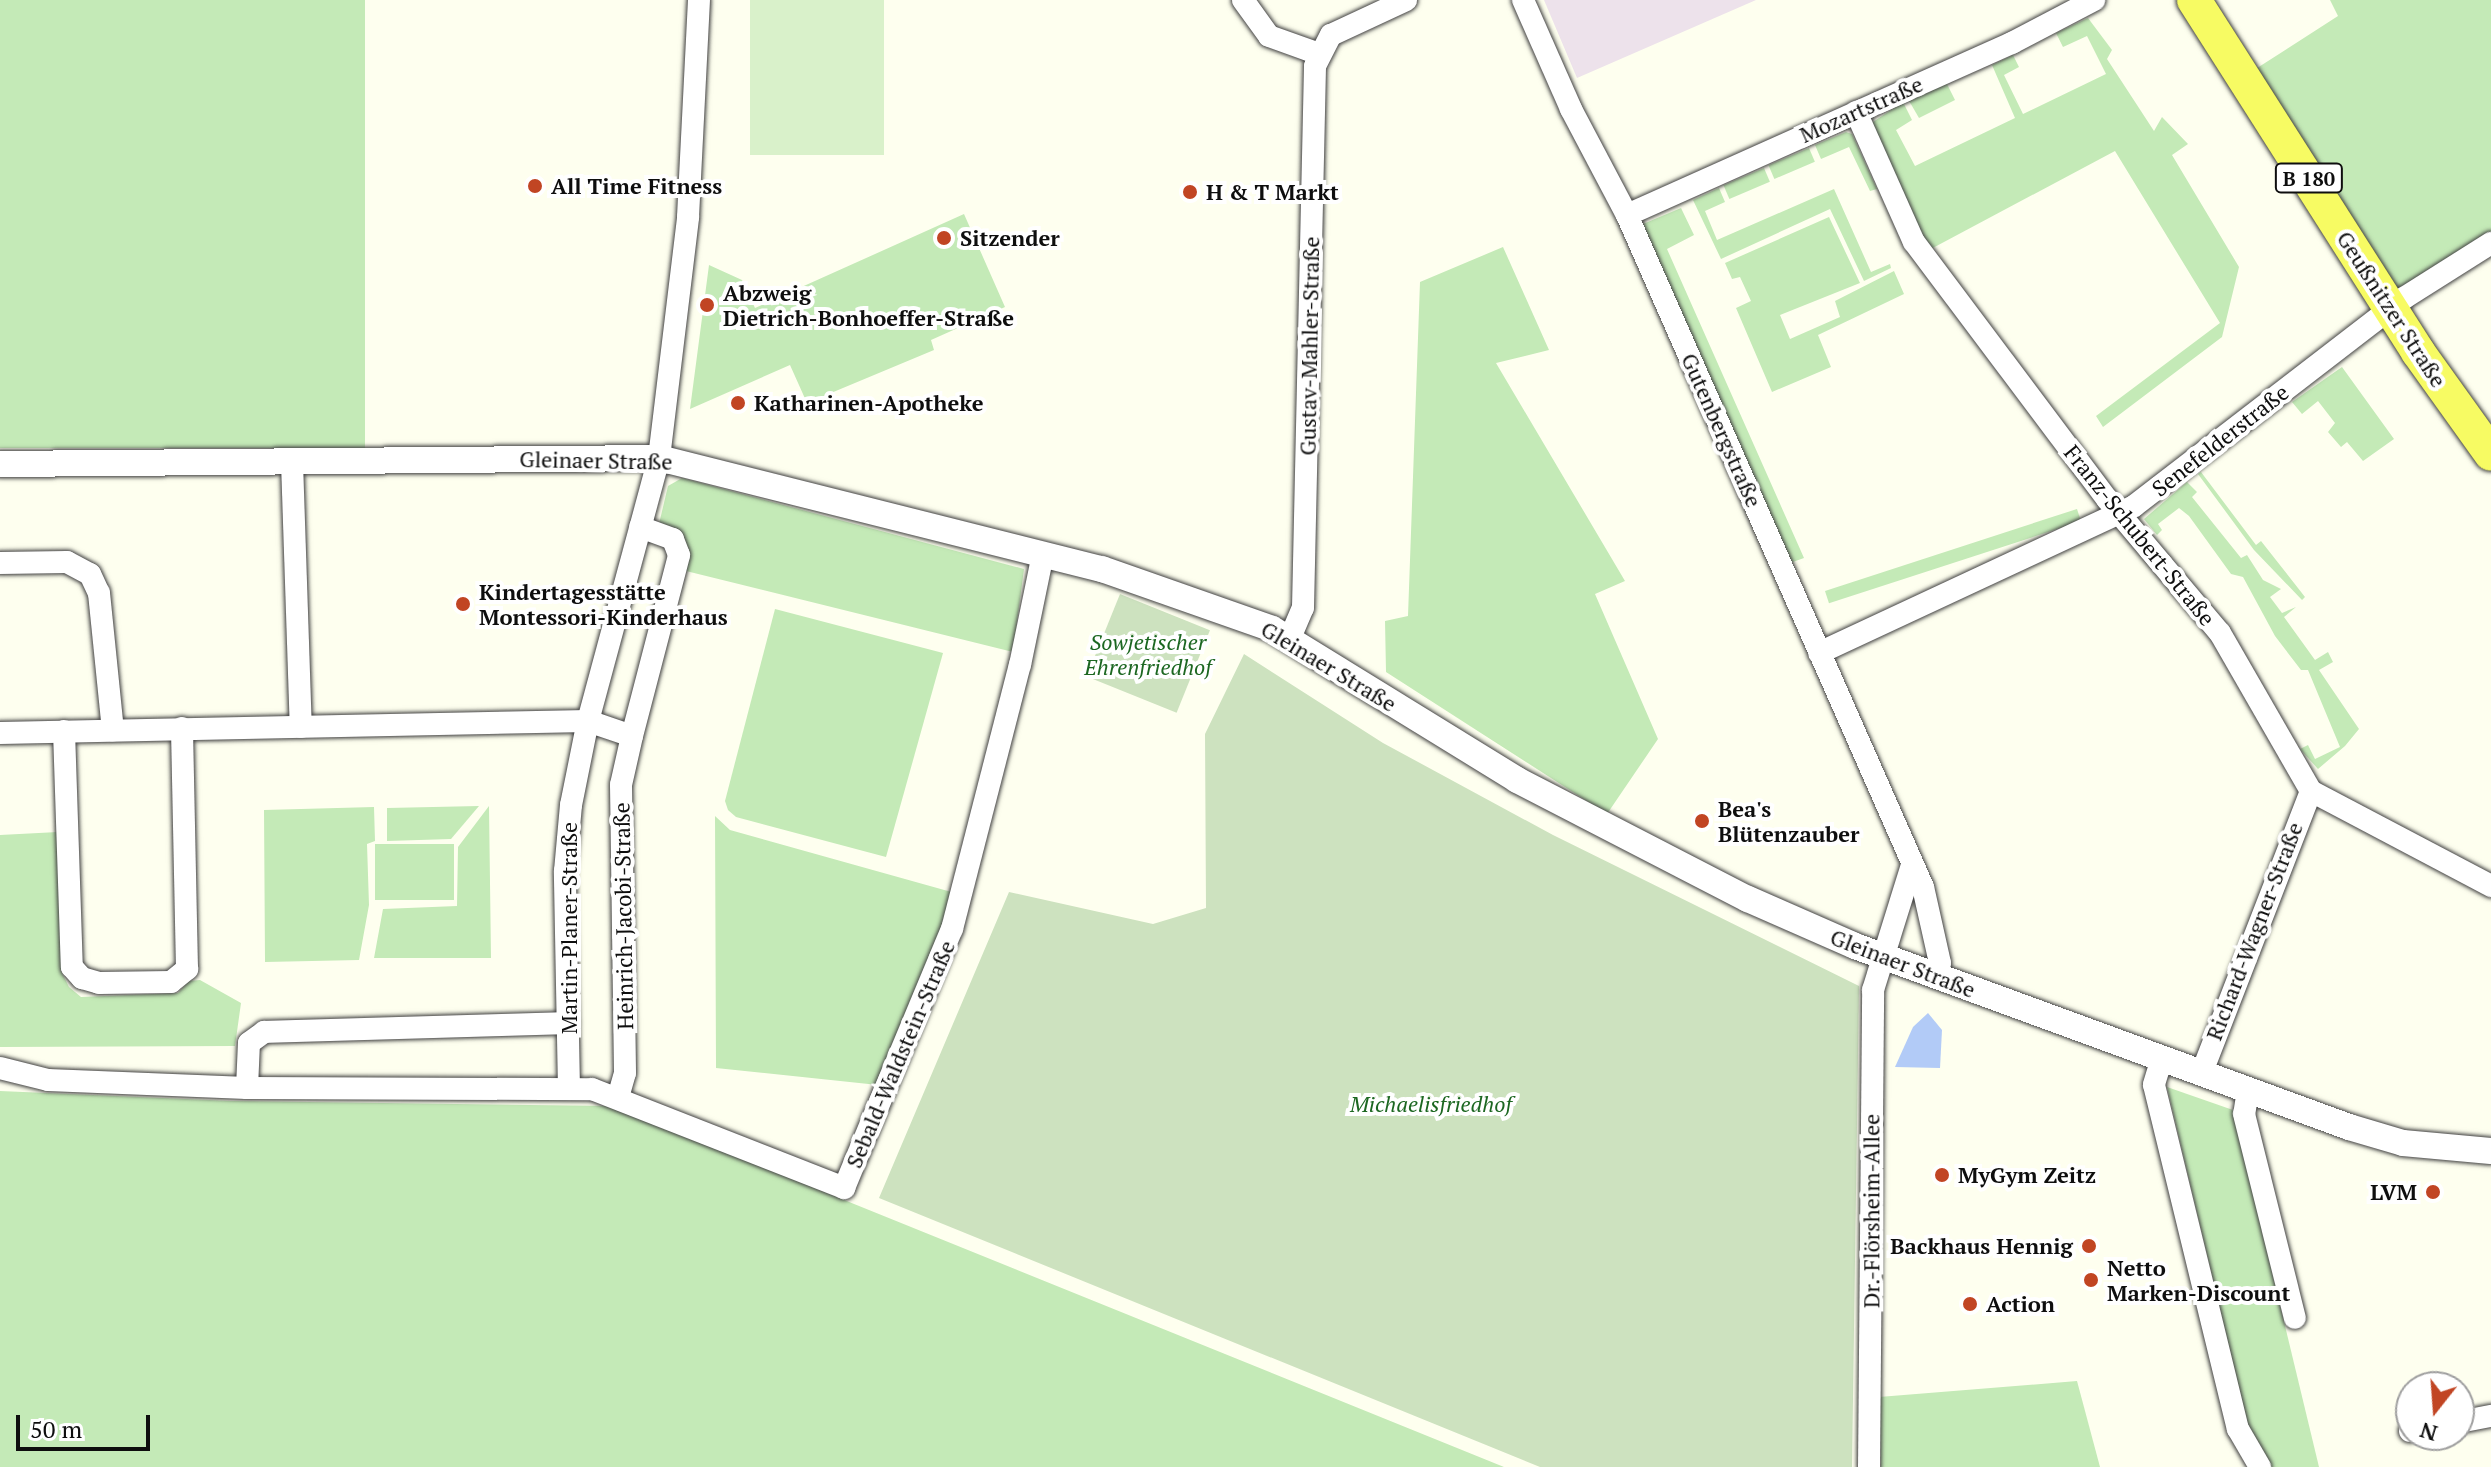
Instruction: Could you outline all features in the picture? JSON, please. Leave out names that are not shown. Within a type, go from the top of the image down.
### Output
[{"type":"main road","name":"Geußnitzer Straße","points":[[2194,0],[2390,309],[2491,454]]},
{"type":"street","name":"Martin-Planer-Straße","points":[[569,1089],[567,837],[588,721],[659,458],[688,217],[699,0]]},
{"type":"street","points":[[1243,0],[1269,36],[1319,54],[1342,27],[1406,0]]},
{"type":"street","name":"Gutenbergstraße","points":[[1523,0],[1571,109],[1627,215],[1912,865],[1929,910],[1940,963],[1935,977]]},
{"type":"street","name":"Mozartstraße","points":[[1627,215],[2012,43],[2094,0]]},
{"type":"street","name":"Gustav-Mahler-Straße","points":[[1290,638],[1303,608],[1313,88],[1319,54]]},
{"type":"street","name":"Franz-Schubert-Straße","points":[[1856,112],[1914,242],[2121,513],[2220,633],[2311,791]]},
{"type":"street","name":"Senefelderstraße","points":[[1819,653],[2121,513],[2390,309],[2491,243]]},
{"type":"street","name":"Gleinaer Straße","points":[[0,464],[659,458],[1043,554],[1218,607],[1290,638],[1517,780],[1748,899],[1883,957],[2381,1138],[2491,1151]]},
{"type":"street","points":[[292,462],[301,727]]},
{"type":"street","name":"Heinrich-Jacobi-Straße","points":[[618,1097],[625,1073],[621,785],[680,546],[663,533],[640,527]]},
{"type":"street","name":"Sebald-Waldstein-Straße","points":[[0,1068],[48,1080],[247,1088],[569,1089],[618,1097],[844,1188],[952,929],[1043,554]]},
{"type":"street","points":[[0,563],[67,562],[90,574],[99,593],[113,730]]},
{"type":"street","points":[[0,733],[588,721],[632,736]]},
{"type":"street","points":[[64,731],[72,967],[91,982],[156,982],[176,980],[187,969],[182,728]]},
{"type":"street","points":[[2311,791],[2491,886]]},
{"type":"street","name":"Richard-Wagner-Straße","points":[[2202,1072],[2311,791]]},
{"type":"street","points":[[1883,957],[1912,865]]},
{"type":"street","name":"Dr.-Flörsheim-Allee","points":[[1869,1467],[1873,990],[1883,957]]},
{"type":"street","points":[[247,1088],[249,1043],[264,1032],[568,1023]]},
{"type":"street","points":[[2162,1058],[2155,1077],[2157,1095],[2238,1429],[2260,1467]]},
{"type":"street","points":[[2248,1090],[2244,1114],[2295,1318]]},
{"type":"shaded area","points":[[1544,0],[1756,0],[1577,78]]},
{"type":"green space","points":[[0,0],[365,0],[365,448],[0,448]]},
{"type":"green space","points":[[750,0],[884,0],[884,155],[750,155]]},
{"type":"green space","points":[[2330,0],[2491,0],[2491,236],[2398,292],[2254,70],[2338,16]]},
{"type":"green space","points":[[2088,18],[2112,50],[2107,59],[2154,131],[2162,117],[2188,144],[2172,155],[2239,267],[2222,337],[2103,427],[2096,416],[2220,323],[2115,151],[1929,250],[1870,124],[1903,102],[1912,120],[1896,130],[1915,166],[2015,118],[1992,65],[2013,55],[2019,67],[2004,75],[2023,114],[2106,74],[2087,36],[2063,47],[2056,33]]},
{"type":"green space","points":[[1947,84],[1955,100],[1919,118],[1908,99]]},
{"type":"green space","points":[[1846,132],[1852,134],[1877,189],[1870,191],[1849,147],[1821,159],[1815,145]]},
{"type":"green space","points":[[1809,148],[1815,162],[1774,179],[1768,165]]},
{"type":"green space","points":[[1764,168],[1770,182],[1729,199],[1723,185]]},
{"type":"green space","points":[[1719,188],[1725,202],[1705,211],[1717,240],[1834,189],[1871,272],[1890,264],[1891,268],[1864,281],[1830,209],[1721,259],[1693,200]]},
{"type":"green space","points":[[1681,208],[1694,235],[1667,249],[1804,558],[1790,563],[1643,224]]},
{"type":"green space","points":[[964,214],[1005,307],[931,340],[934,350],[807,403],[790,365],[690,409],[709,265],[742,280],[755,308]]},
{"type":"green space","points":[[1829,217],[1860,283],[1780,315],[1790,339],[1840,317],[1835,301],[1894,271],[1904,294],[1818,335],[1831,367],[1772,392],[1736,308],[1751,301],[1740,277],[1732,279],[1725,263]]},
{"type":"green space","points":[[1503,247],[1549,350],[1496,363],[1625,581],[1595,594],[1658,739],[1607,814],[1386,672],[1385,621],[1408,616],[1420,282]]},
{"type":"green space","points":[[2342,367],[2394,439],[2363,461],[2347,442],[2341,447],[2328,432],[2335,423],[2318,401],[2302,414],[2292,402]]},
{"type":"green space","points":[[2201,472],[2256,545],[2261,541],[2305,597],[2302,600],[2254,550],[2198,474]]},
{"type":"green space","points":[[682,478],[1024,569],[1013,652],[686,571],[659,524],[668,486]]},
{"type":"green space","points":[[2187,482],[2197,492],[2192,497],[2241,558],[2247,555],[2263,580],[2281,589],[2270,597],[2282,613],[2296,607],[2284,617],[2315,660],[2328,652],[2333,662],[2319,670],[2359,729],[2318,769],[2300,749],[2308,745],[2315,759],[2340,747],[2308,670],[2301,670],[2275,636],[2243,577],[2231,574],[2189,516],[2179,508],[2158,524],[2162,530],[2157,535],[2144,519]]},
{"type":"green space","points":[[2077,509],[2081,521],[1829,603],[1825,591]]},
{"type":"green space","name":"Sowjetischer Ehrenfriedhof","points":[[1120,594],[1210,630],[1177,713],[1087,677]]},
{"type":"green space","points":[[775,609],[943,653],[886,857],[736,817],[728,810],[725,801]]},
{"type":"green space","name":"Michaelisfriedhof","points":[[1244,654],[1383,743],[1553,835],[1859,986],[1852,1467],[1540,1467],[879,1198],[1009,892],[1153,924],[1206,908],[1205,734]]},
{"type":"green space","points":[[479,806],[451,839],[387,841],[387,808]]},
{"type":"green space","points":[[489,806],[491,958],[374,958],[383,909],[457,906],[458,847]]},
{"type":"green space","points":[[374,807],[375,841],[367,844],[369,905],[359,960],[265,962],[264,810]]},
{"type":"green space","points":[[715,816],[730,830],[955,893],[878,1085],[716,1068]]},
{"type":"green space","points":[[58,832],[62,973],[69,987],[81,997],[178,993],[189,981],[200,980],[241,1003],[235,1046],[0,1047],[0,835]]},
{"type":"green space","points":[[375,844],[454,844],[454,900],[375,900]]},
{"type":"green space","points":[[2167,1087],[2233,1110],[2319,1467],[2270,1467],[2249,1430]]},
{"type":"green space","points":[[0,1091],[232,1101],[612,1106],[1504,1467],[0,1467]]},
{"type":"green space","points":[[2077,1381],[2100,1467],[1881,1467],[1879,1397]]},
{"type":"water","points":[[1928,1013],[1942,1030],[1940,1068],[1895,1067],[1913,1027]]},
{"type":"place","name":"All Time Fitness","points":[[535,186]]},
{"type":"place","name":"H & T Markt","points":[[1190,192]]},
{"type":"place","name":"Sitzender","points":[[944,238]]},
{"type":"place","name":"Abzweig Dietrich-Bonhoeffer-Straße","points":[[707,305]]},
{"type":"place","name":"Katharinen-Apotheke","points":[[738,403]]},
{"type":"place","name":"Kindertagesstätte Montessori-Kinderhaus","points":[[463,604]]},
{"type":"place","name":"Bea's Blütenzauber","points":[[1702,821]]},
{"type":"place","name":"MyGym Zeitz","points":[[1942,1175]]},
{"type":"place","name":"LVM","points":[[2433,1192]]},
{"type":"place","name":"Backhaus Hennig","points":[[2089,1246]]},
{"type":"place","name":"Netto Marken-Discount","points":[[2091,1280]]},
{"type":"place","name":"Action","points":[[1970,1304]]}]
